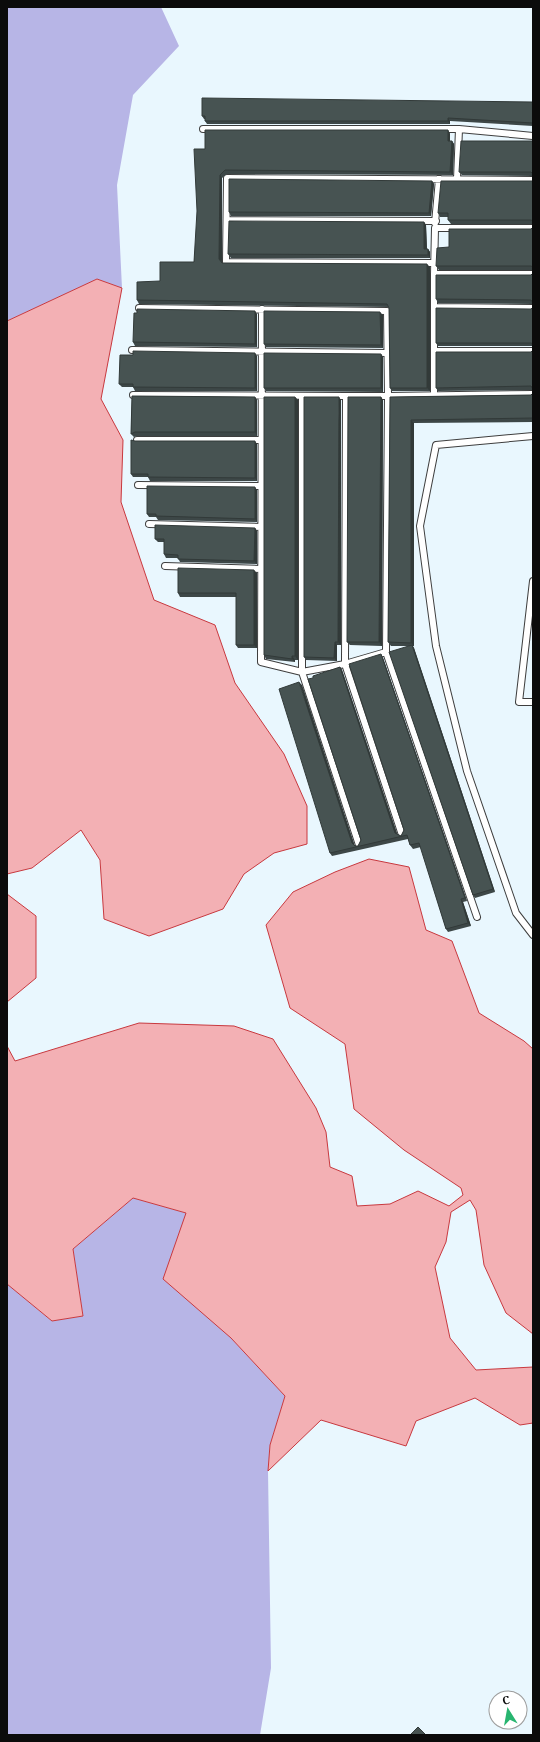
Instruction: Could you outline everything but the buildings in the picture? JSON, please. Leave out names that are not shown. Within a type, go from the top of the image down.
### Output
[{"type":"lane","points":[[203,129],[459,129],[533,136]]},
{"type":"lane","points":[[456,179],[459,129]]},
{"type":"lane","points":[[434,263],[226,262],[227,178],[533,180]]},
{"type":"lane","points":[[434,395],[434,263],[435,224],[439,179]]},
{"type":"lane","points":[[226,220],[435,224],[533,228]]},
{"type":"lane","points":[[434,274],[533,274]]},
{"type":"lane","points":[[434,307],[533,308]]},
{"type":"lane","points":[[139,308],[387,311],[388,396],[386,652],[477,916]]},
{"type":"lane","points":[[262,309],[260,569],[261,662],[302,672],[345,664],[386,652]]},
{"type":"lane","points":[[132,350],[387,353]]},
{"type":"lane","points":[[434,351],[533,351]]},
{"type":"lane","points":[[133,395],[388,396],[533,394]]},
{"type":"lane","points":[[302,396],[302,672],[359,845]]},
{"type":"lane","points":[[346,396],[345,664],[402,836]]},
{"type":"lane","points":[[533,436],[436,445],[420,526],[436,646],[467,771],[516,914],[533,935]]},
{"type":"lane","points":[[137,440],[262,440]]},
{"type":"lane","points":[[138,485],[261,486]]},
{"type":"lane","points":[[148,524],[261,527]]},
{"type":"lane","points":[[165,566],[260,569]]},
{"type":"lane","points":[[533,581],[519,702],[533,702]]},
{"type":"shaded area","points":[[7,7],[161,7],[179,46],[133,95],[117,185],[122,288],[97,279],[7,321]]},
{"type":"shaded area","points":[[97,279],[122,288],[101,399],[123,440],[121,502],[154,600],[215,625],[235,683],[284,754],[307,806],[307,844],[274,853],[244,874],[223,909],[149,936],[104,919],[100,860],[81,830],[32,868],[7,874],[7,321]]},
{"type":"shaded area","points":[[369,859],[409,867],[426,930],[452,941],[479,1013],[524,1041],[533,1049],[533,1334],[506,1313],[484,1265],[476,1210],[470,1200],[451,1212],[446,1242],[435,1267],[450,1338],[476,1370],[533,1367],[533,1423],[520,1425],[475,1398],[416,1421],[406,1446],[321,1420],[268,1471],[270,1445],[285,1396],[231,1338],[163,1279],[186,1213],[133,1198],[73,1249],[83,1316],[52,1321],[7,1284],[7,1046],[15,1061],[139,1023],[234,1026],[273,1039],[316,1108],[326,1132],[330,1167],[352,1176],[357,1206],[390,1204],[418,1191],[449,1206],[463,1195],[461,1188],[404,1150],[354,1109],[345,1044],[290,1008],[266,925],[293,892],[335,872]]},
{"type":"shaded area","points":[[7,894],[36,916],[36,978],[7,1002]]},
{"type":"shaded area","points":[[133,1198],[186,1213],[231,1338],[285,1396],[270,1445],[268,1471],[271,1668],[260,1735],[7,1735],[7,1284],[52,1321],[83,1316],[73,1249]]}]
